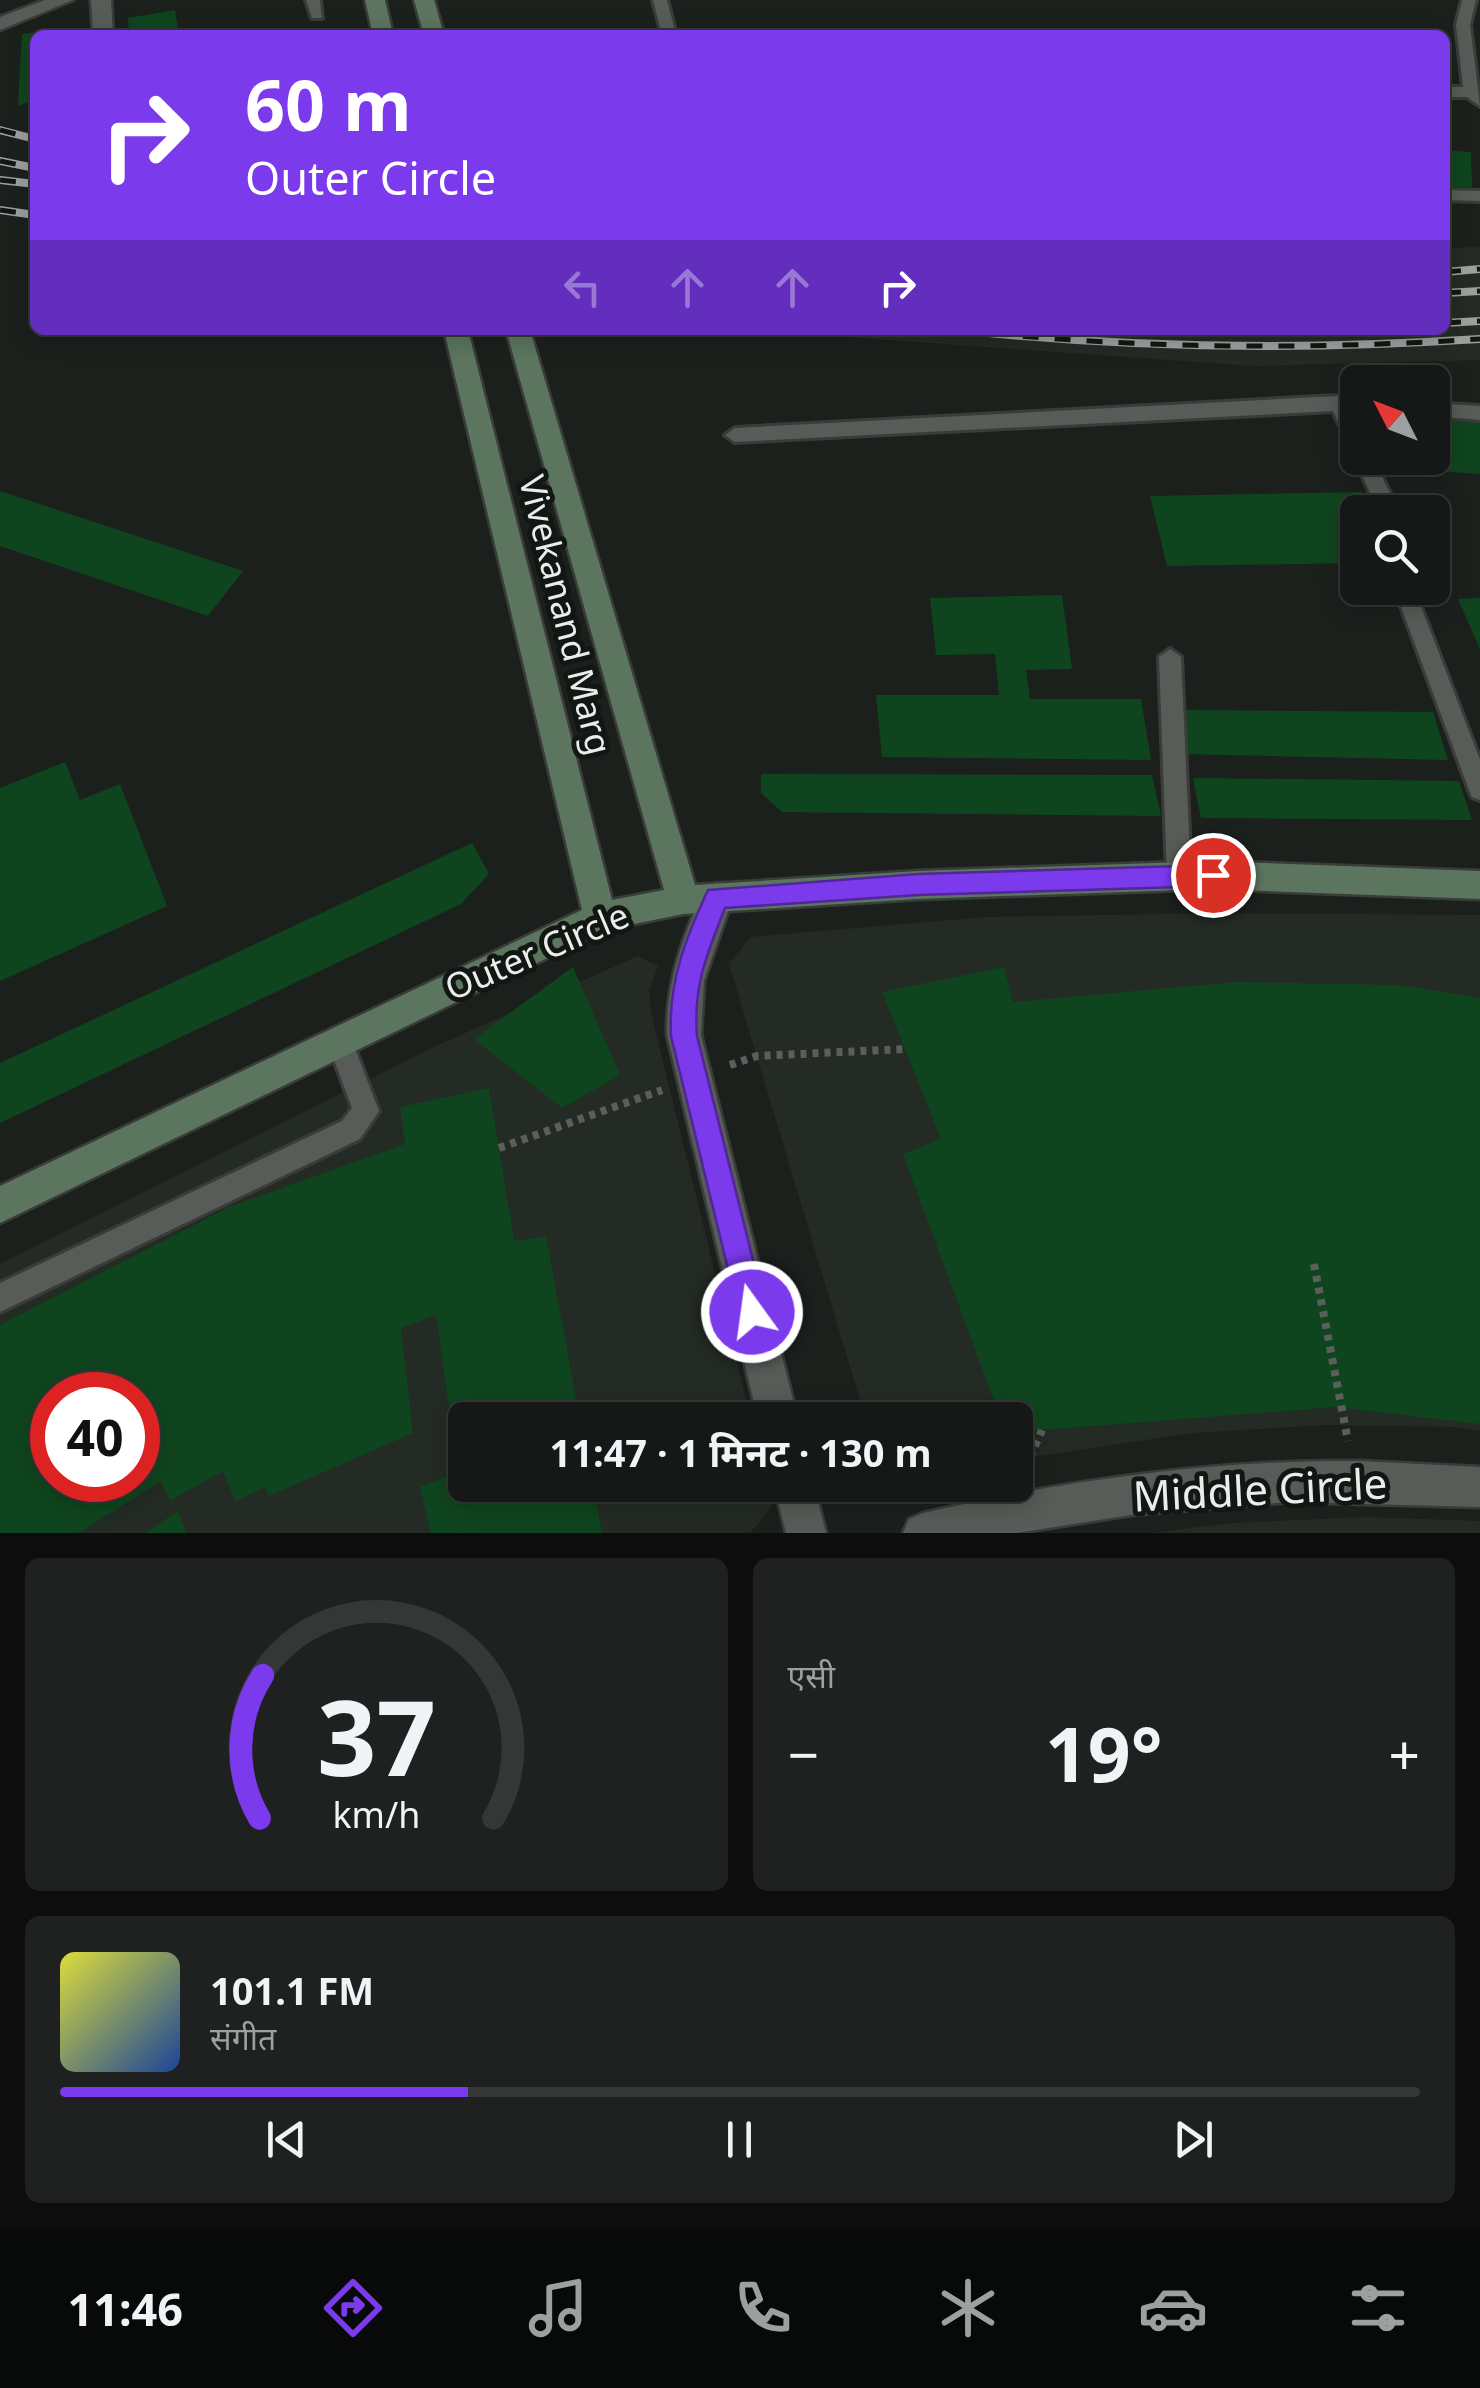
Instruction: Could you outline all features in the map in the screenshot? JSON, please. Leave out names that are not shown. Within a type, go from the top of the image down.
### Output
[{"type":"main road","points":[[375,0],[382,30]]},
{"type":"main road","points":[[424,0],[433,30]]},
{"type":"main road","name":"Vivekanand Marg","points":[[457,335],[600,917]]},
{"type":"main road","name":"Vivekanand Marg","points":[[520,335],[700,899]]},
{"type":"main road","name":"Outer Circle","points":[[0,1206],[600,917],[700,899],[918,884],[1180,876],[1480,886]]},
{"type":"street","points":[[0,24],[63,0]]},
{"type":"street","points":[[101,0],[103,30]]},
{"type":"street","points":[[700,899],[681,1000],[684,1036],[774,1402]]},
{"type":"street","name":"Middle Circle","points":[[922,1533],[1021,1510],[1181,1488],[1355,1482],[1480,1487]]},
{"type":"street","points":[[798,1502],[806,1533]]},
{"type":"lane","points":[[660,0],[668,30]]},
{"type":"lane","points":[[1450,93],[1476,97],[1463,25],[1468,0]]},
{"type":"lane","points":[[1450,195],[1480,196]]},
{"type":"lane","points":[[735,435],[1340,403]]},
{"type":"lane","points":[[1450,410],[1480,413]]},
{"type":"lane","points":[[1410,605],[1480,790]]},
{"type":"lane","points":[[1170,658],[1180,876]]},
{"type":"lane","points":[[0,1298],[351,1130],[366,1110],[340,1041]]},
{"type":"path","points":[[756,1056],[905,1049]]},
{"type":"path","points":[[498,1148],[670,1087]]},
{"type":"path","points":[[1314,1264],[1355,1482]]},
{"type":"path","points":[[1033,1450],[1042,1430]]},
{"type":"shaded area","points":[[1480,247],[1480,360],[1255,366],[818,335],[1450,335],[1450,248]]},
{"type":"shaded area","points":[[1222,913],[1480,915],[1480,1431],[1456,1427],[1325,1425],[1191,1433],[1033,1457],[1033,1402],[861,1402],[729,964],[750,937],[986,917]]},
{"type":"shaded area","points":[[638,956],[658,966],[649,990],[651,1013],[747,1402],[448,1402],[448,1502],[771,1502],[772,1507],[750,1533],[0,1533],[0,1264],[436,1046]]},
{"type":"shaded area","points":[[1365,1517],[1480,1521],[1480,1533],[1150,1533],[1232,1523]]},
{"type":"building","points":[[175,10],[178,30],[129,30],[128,18]]},
{"type":"building","points":[[30,33],[30,102],[18,106],[22,34]]},
{"type":"building","points":[[1450,150],[1471,152],[1472,187],[1450,187]]},
{"type":"building","points":[[1450,414],[1480,415],[1480,474],[1450,472]]},
{"type":"building","points":[[0,491],[243,571],[208,616],[0,546]]},
{"type":"building","points":[[1362,492],[1364,495],[1340,495],[1340,563],[1167,566],[1150,496]]},
{"type":"building","points":[[1062,595],[1072,669],[1026,670],[1030,699],[1141,699],[1151,760],[882,757],[876,695],[999,695],[995,654],[936,655],[930,598]]},
{"type":"building","points":[[1480,598],[1480,649],[1458,599]]},
{"type":"building","points":[[1175,710],[1433,712],[1448,760],[1183,754]]},
{"type":"building","points":[[65,762],[80,800],[120,784],[167,906],[0,981],[0,788]]},
{"type":"building","points":[[761,774],[1152,775],[1161,816],[782,812],[761,793]]},
{"type":"building","points":[[1193,778],[1459,781],[1472,820],[1201,818]]},
{"type":"building","points":[[472,843],[489,874],[461,904],[0,1123],[0,1063]]},
{"type":"building","points":[[573,967],[620,1075],[562,1108],[474,1039]]},
{"type":"building","points":[[1004,967],[1013,1002],[1236,982],[1399,985],[1480,998],[1480,1424],[1336,1407],[1033,1431],[1033,1402],[994,1402],[903,1154],[941,1139],[882,992]]},
{"type":"building","points":[[489,1088],[514,1241],[546,1236],[577,1402],[448,1402],[436,1315],[401,1328],[413,1433],[269,1496],[265,1487],[235,1501],[223,1471],[170,1501],[160,1482],[160,1372],[30,1372],[30,1502],[128,1502],[79,1533],[0,1533],[0,1325],[229,1207],[405,1144],[400,1107]]},
{"type":"building","points":[[448,1476],[448,1502],[596,1502],[602,1533],[431,1533],[420,1487]]},
{"type":"building","points":[[178,1511],[186,1533],[145,1533]]},
{"type":"railway","points":[[0,130],[30,138]]},
{"type":"railway","points":[[0,161],[30,167]]},
{"type":"railway","points":[[0,180],[30,183]]},
{"type":"railway","points":[[0,210],[30,214]]},
{"type":"railway","points":[[1450,272],[1480,269]]},
{"type":"railway","points":[[1450,293],[1480,291]]},
{"type":"railway","points":[[1450,323],[1480,321]]},
{"type":"railway","points":[[1013,335],[1219,346],[1480,339]]},
{"type":"route","points":[[752,1312],[684,1036],[681,1000],[690,964],[717,898],[918,884],[1213,875]]}]
